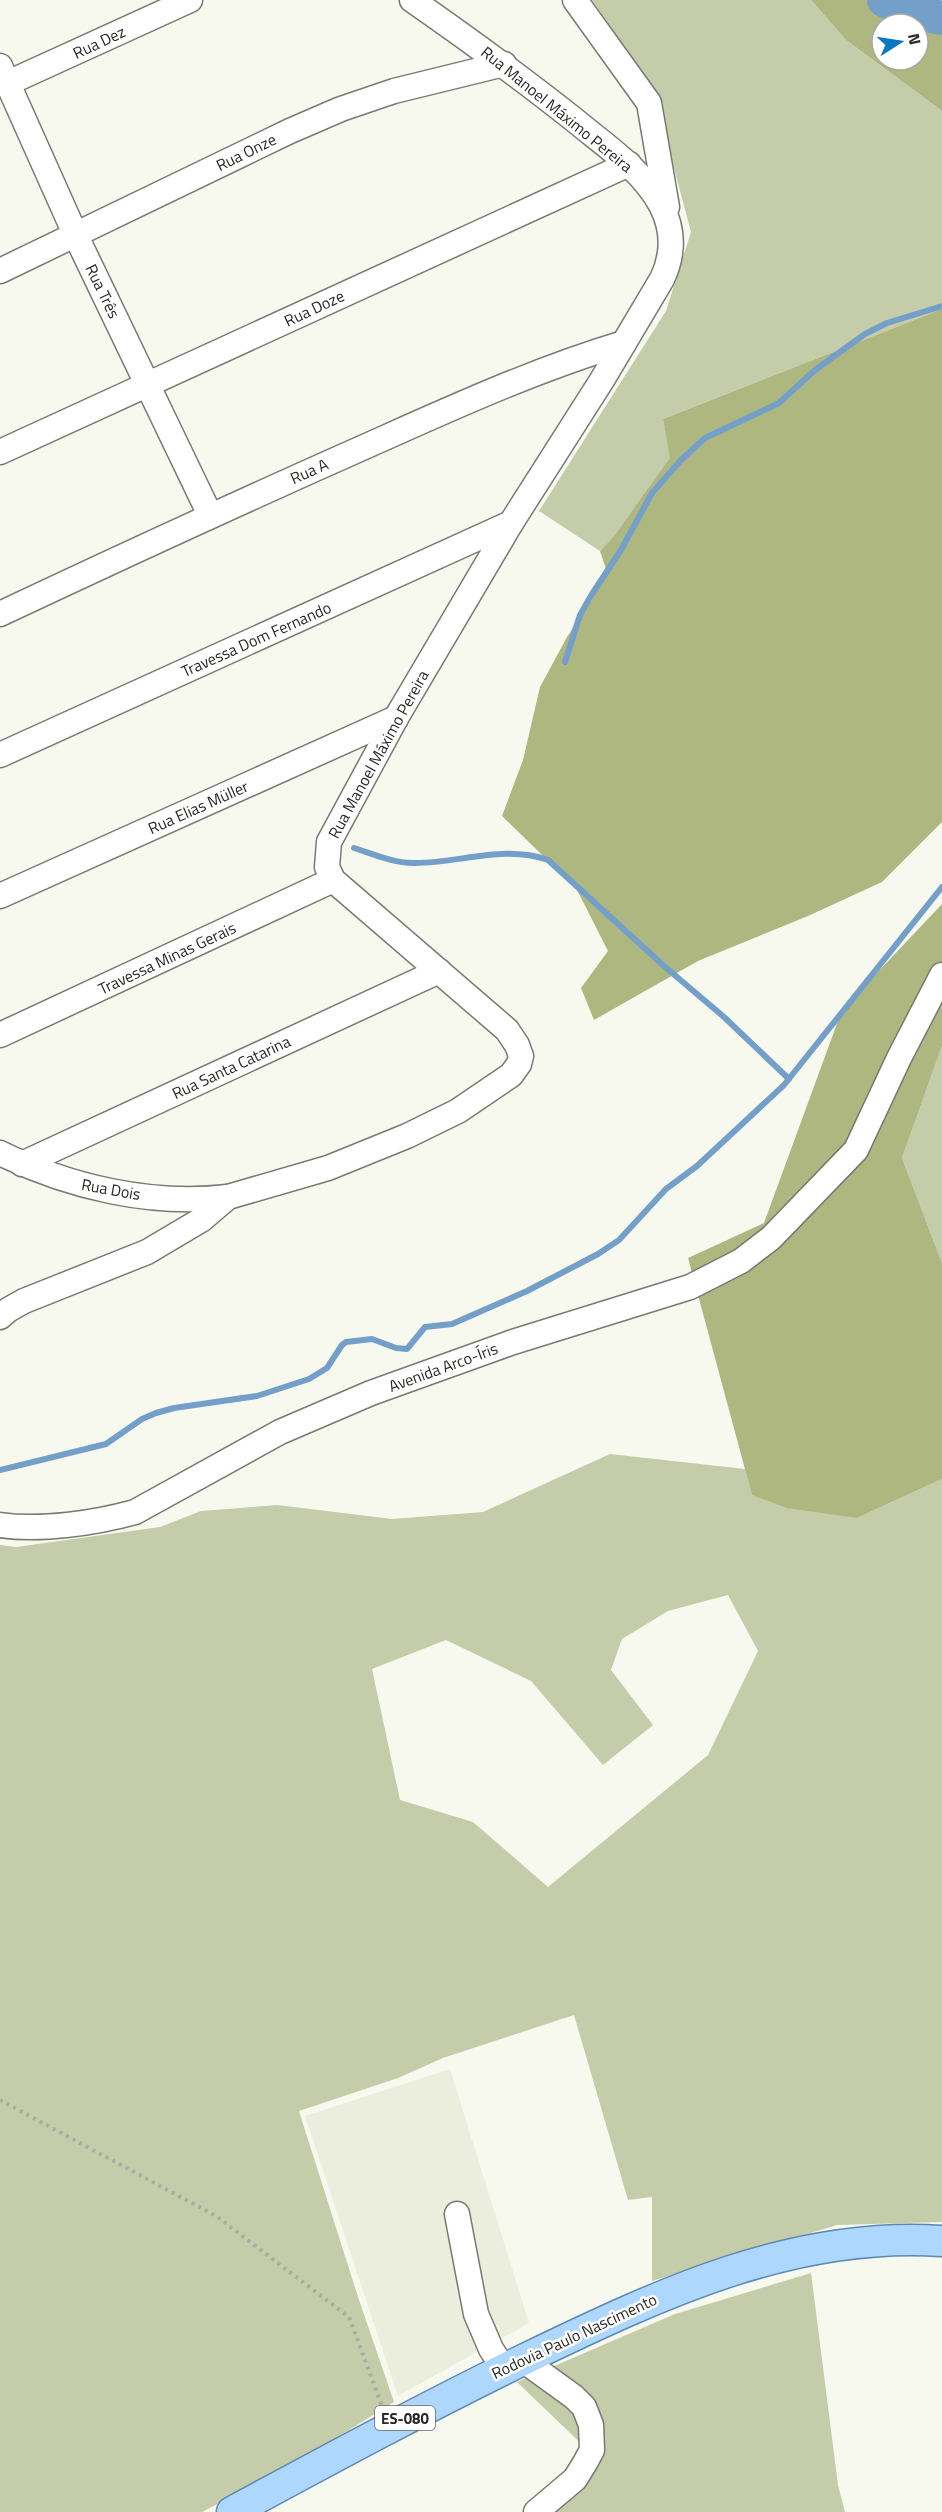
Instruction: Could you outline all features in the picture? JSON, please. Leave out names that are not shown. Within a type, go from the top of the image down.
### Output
[{"type":"main road","name":"Rodovia Paulo Nascimento","points":[[232,2512],[389,2427],[627,2310],[676,2289],[745,2265],[843,2244],[902,2238],[942,2241]]},
{"type":"street","name":"Rua Dez","points":[[4,75],[190,0]]},
{"type":"street","name":"Rua Manoel Máximo Pereira","points":[[333,880],[327,867],[329,842],[396,718],[511,523],[624,343],[669,265],[672,249],[671,233],[661,205],[651,189],[629,164],[504,64],[412,0]]},
{"type":"street","points":[[575,0],[650,103],[671,233]]},
{"type":"street","name":"Rua Onze","points":[[0,271],[290,131],[341,109],[394,91],[504,64]]},
{"type":"street","name":"Rua Três","points":[[4,75],[76,236],[210,515]]},
{"type":"street","name":"Rua Doze","points":[[0,452],[629,164]]},
{"type":"street","name":"Rua A","points":[[0,614],[210,515],[483,395],[586,354],[624,343]]},
{"type":"street","name":"Travessa Dom Fernando","points":[[0,755],[511,523]]},
{"type":"street","name":"Rua Elias Müller","points":[[0,896],[396,718]]},
{"type":"street","points":[[3,1310],[147,1252],[201,1220],[228,1197],[328,1168],[407,1136],[458,1111],[511,1075],[521,1056],[517,1044],[507,1030],[333,880]]},
{"type":"street","name":"Travessa Minas Gerais","points":[[0,1035],[333,880]]},
{"type":"street","name":"Rua Santa Catarina","points":[[22,1164],[440,970]]},
{"type":"street","name":"Avenida Arco-Íris","points":[[0,1525],[42,1527],[135,1512],[280,1432],[371,1393],[513,1342],[690,1287],[741,1261],[771,1238],[856,1150],[899,1058],[942,975]]},
{"type":"street","name":"Rua Dois","points":[[0,1153],[22,1164],[74,1182],[133,1194],[202,1200],[228,1197]]},
{"type":"street","points":[[457,2214],[476,2314],[491,2349],[514,2365],[574,2397],[584,2408],[591,2425],[592,2450],[585,2463],[574,2479],[536,2512]]},
{"type":"path","points":[[0,2100],[216,2216],[349,2317],[389,2427]]},
{"type":"shaded area","points":[[450,2069],[529,2323],[398,2396],[305,2116]]},
{"type":"green space","points":[[592,0],[811,0],[846,40],[870,58],[870,72],[889,72],[942,111],[942,309],[663,419],[671,458],[614,536],[600,551],[539,511],[666,311],[691,232],[653,89]]},
{"type":"green space","points":[[811,0],[903,0],[929,12],[870,12],[870,58],[846,40]]},
{"type":"green space","points":[[903,0],[942,0],[942,18]]},
{"type":"green space","points":[[930,12],[942,18],[942,111],[889,72],[930,72]]},
{"type":"green space","points":[[942,309],[942,822],[882,882],[808,916],[698,961],[594,1020],[581,988],[608,951],[576,888],[502,816],[523,760],[540,687],[567,637],[593,598],[606,569],[600,551],[614,536],[670,458],[663,419]]},
{"type":"green space","points":[[942,904],[942,1046],[902,1158],[942,1263],[942,1479],[857,1518],[787,1508],[752,1495],[688,1258],[764,1223],[842,1010]]},
{"type":"green space","points":[[942,1046],[942,1263],[902,1158]]},
{"type":"green space","points":[[610,1454],[745,1469],[752,1495],[857,1518],[942,1479],[942,2222],[837,2225],[652,2281],[652,2197],[628,2200],[574,2015],[443,2058],[398,2078],[299,2111],[394,2402],[291,2466],[202,2512],[0,2512],[0,1545],[16,1547],[160,1527],[201,1511],[277,1505],[392,1519],[483,1512]],"holes":[[[728,1595],[758,1651],[708,1755],[548,1887],[473,1822],[400,1800],[372,1669],[446,1640],[531,1681],[603,1765],[653,1725],[611,1670],[622,1639],[668,1611]]]},
{"type":"green space","points":[[811,2273],[838,2485],[845,2512],[531,2512],[592,2454],[517,2382],[675,2314]]},
{"type":"waterway","points":[[884,0],[906,11],[942,18]]},
{"type":"waterway","points":[[565,662],[580,615],[592,594],[621,550],[652,493],[681,460],[705,438],[779,403],[815,370],[865,334],[887,323],[942,306]]},
{"type":"waterway","points":[[354,848],[406,863],[430,863],[497,854],[514,854],[548,860],[664,966],[724,1017],[789,1079]]},
{"type":"waterway","points":[[0,1470],[106,1444],[142,1419],[156,1413],[174,1408],[257,1396],[309,1379],[327,1368],[346,1342],[372,1339],[396,1348],[407,1349],[425,1327],[452,1324],[527,1291],[598,1254],[619,1240],[666,1189],[697,1166],[784,1085],[942,887]]}]
